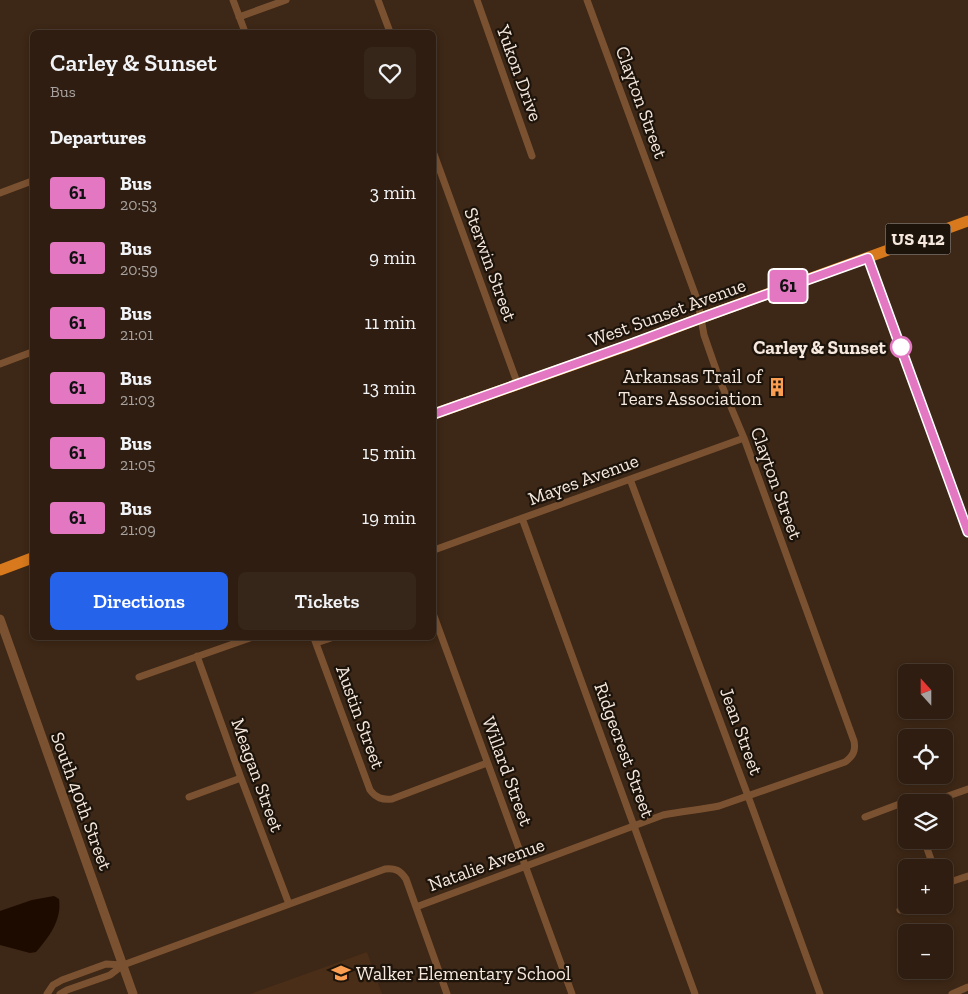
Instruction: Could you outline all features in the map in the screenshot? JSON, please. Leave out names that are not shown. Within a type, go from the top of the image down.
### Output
[{"type":"highway","name":"West Sunset Avenue","points":[[436,413],[635,343],[968,221]]},
{"type":"highway","points":[[0,570],[30,559]]},
{"type":"street","points":[[233,0],[244,30]]},
{"type":"street","points":[[239,17],[286,0]]},
{"type":"street","points":[[378,0],[389,30]]},
{"type":"street","name":"Yukon Drive","points":[[477,0],[532,156]]},
{"type":"street","name":"Clayton Street","points":[[587,0],[694,293],[704,335],[720,382],[744,438],[854,741],[854,752]]},
{"type":"street","name":"Sterwin Street","points":[[436,160],[518,385]]},
{"type":"street","points":[[0,193],[30,182]]},
{"type":"street","points":[[868,258],[964,511],[968,532]]},
{"type":"street","points":[[0,364],[30,353]]},
{"type":"street","name":"Mayes Avenue","points":[[436,549],[744,438]]},
{"type":"street","name":"Jean Street","points":[[630,479],[820,994]]},
{"type":"street","name":"Ridgecrest Street","points":[[522,518],[696,994]]},
{"type":"street","name":"South 40th Street","points":[[0,619],[133,994]]},
{"type":"street","name":"Willard Street","points":[[436,622],[572,994]]},
{"type":"street","points":[[140,677],[244,640]]},
{"type":"street","name":"Austin Street","points":[[315,640],[370,790],[374,795],[385,800],[487,763]]},
{"type":"street","name":"Meagan Street","points":[[197,656],[241,778],[290,904]]},
{"type":"street","name":"Natalie Avenue","points":[[123,965],[385,869],[392,868],[398,870],[406,879],[416,907],[663,815],[712,808],[748,796],[844,762],[854,752]]},
{"type":"street","points":[[189,797],[241,778]]},
{"type":"street","points":[[953,794],[968,789]]},
{"type":"street","points":[[865,816],[898,804]]},
{"type":"street","points":[[953,881],[968,876]]},
{"type":"street","points":[[416,907],[447,994]]},
{"type":"street","points":[[47,994],[53,985],[62,980],[106,964],[123,965]]},
{"type":"street","points":[[60,994],[110,975],[123,965]]},
{"type":"street","points":[[952,994],[968,987]]},
{"type":"shaded area","points":[[54,896],[59,899],[59,914],[54,928],[36,952],[30,953],[0,945],[0,911],[32,900]]},
{"type":"shaded area","name":"Walker Elementary School","points":[[367,952],[382,994],[250,994]]},
{"type":"bus line","name":"61","points":[[436,413],[868,258],[968,532]]},
{"type":"place","name":"Carley & Sunset","points":[[901,347]]},
{"type":"place","name":"Arkansas Trail of Tears Association","points":[[777,387]]},
{"type":"place","name":"Walker Elementary School","points":[[341,973]]}]
